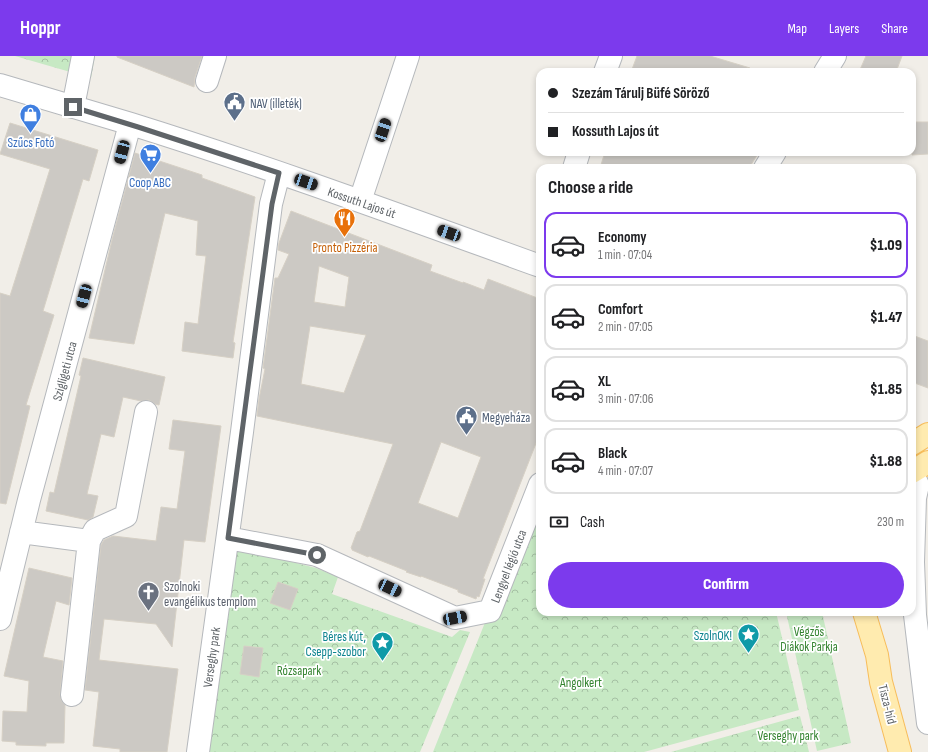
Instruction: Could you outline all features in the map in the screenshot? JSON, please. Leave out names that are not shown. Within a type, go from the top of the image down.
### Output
[{"type":"main road","points":[[916,442],[928,434]]},
{"type":"main road","points":[[916,470],[928,462]]},
{"type":"main road","points":[[865,616],[877,655]]},
{"type":"main road","points":[[877,655],[880,616]]},
{"type":"main road","name":"Tisza-híd","points":[[877,655],[881,682],[900,752]]},
{"type":"street","points":[[73,107],[83,56]]},
{"type":"street","points":[[207,81],[215,56]]},
{"type":"street","points":[[360,201],[408,56]]},
{"type":"street","points":[[607,68],[611,56]]},
{"type":"street","points":[[828,68],[835,56]]},
{"type":"street","name":"Kossuth Lajos út","points":[[0,85],[130,124],[279,173],[536,265]]},
{"type":"street","name":"Szigligeti utca","points":[[0,619],[130,124]]},
{"type":"street","name":"Verseghy park","points":[[198,752],[272,204],[279,173]]},
{"type":"street","points":[[72,695],[89,541],[95,530],[126,516],[146,412]]},
{"type":"street","points":[[916,430],[928,434]]},
{"type":"street","points":[[916,481],[918,485],[916,494]]},
{"type":"street","name":"Lengyel légió utca","points":[[228,538],[317,555],[455,618],[490,611],[536,494]]},
{"type":"street","points":[[22,532],[89,541]]},
{"type":"street","points":[[915,616],[928,723]]},
{"type":"green space","points":[[15,56],[95,56],[91,78]]},
{"type":"green space","name":"Angolkert","points":[[535,498],[536,616],[777,616],[799,710],[644,752],[433,752]]},
{"type":"green space","name":"Rózsapark","points":[[233,547],[316,568],[338,577],[332,594],[452,637],[460,630],[470,632],[420,752],[203,752]]},
{"type":"green space","name":"Végzős Diákok Parkja","points":[[787,616],[823,616],[851,743],[817,751]]},
{"type":"green space","name":"Verseghy park","points":[[800,716],[809,752],[671,752]]},
{"type":"building","points":[[117,56],[202,56],[195,77],[194,87]]},
{"type":"building","points":[[637,56],[710,56],[750,68],[632,68]]},
{"type":"building","points":[[866,56],[902,56],[898,68],[861,68]]},
{"type":"building","points":[[916,122],[928,122],[928,154],[916,155]]},
{"type":"building","points":[[10,123],[98,150],[89,181],[83,179],[43,311],[54,315],[26,405],[30,406],[6,504],[0,503],[0,293],[10,296],[50,169],[0,154]]},
{"type":"building","points":[[135,153],[202,175],[202,178],[255,197],[233,342],[235,343],[233,358],[182,351],[185,322],[198,324],[206,256],[196,255],[198,221],[165,213],[134,344],[89,338],[112,240]]},
{"type":"building","points":[[604,156],[756,156],[752,164],[601,164]]},
{"type":"building","points":[[291,211],[432,265],[430,271],[463,283],[484,290],[488,279],[536,297],[536,443],[483,579],[485,579],[479,597],[477,596],[476,599],[458,592],[458,590],[406,572],[407,571],[352,550],[351,548],[357,532],[360,531],[393,444],[257,416],[265,369],[263,368],[275,278],[278,278],[289,254],[278,250],[279,243]],"holes":[[[319,266],[349,277],[345,307],[314,302]],[[310,326],[366,335],[344,393],[301,384]],[[441,442],[481,457],[458,518],[418,503]]]},
{"type":"building","points":[[916,336],[928,341],[928,388],[916,384]]},
{"type":"building","points":[[83,358],[165,377],[159,405],[149,400],[141,401],[123,397],[114,437],[101,434],[87,494],[98,496],[93,517],[88,520],[46,511],[50,492],[54,493],[81,376],[79,375]]},
{"type":"building","points":[[173,420],[221,426],[205,542],[184,540],[172,647],[156,624],[104,619],[99,660],[178,669],[167,752],[120,752],[120,749],[93,746],[99,692],[85,690],[101,545],[104,540],[113,536],[156,541],[161,507],[177,509],[185,451],[169,449]]},
{"type":"building","points":[[29,568],[72,578],[69,605],[56,601],[43,657],[63,661],[60,694],[61,700],[65,705],[64,743],[46,743],[46,746],[16,745],[16,742],[2,741],[3,711],[27,712],[29,681],[4,676]]},
{"type":"building","points":[[278,582],[298,589],[290,610],[270,603]]},
{"type":"building","points":[[244,646],[263,648],[259,677],[240,674]]},
{"type":"place","name":"NAV (illeték)","points":[[235,122]]},
{"type":"place","name":"Szűcs Fotó","points":[[31,134]]},
{"type":"place","name":"Coop ABC","points":[[150,174]]},
{"type":"place","name":"Pronto Pizzéria","points":[[345,238]]},
{"type":"place","name":"Megyeháza","points":[[467,436]]},
{"type":"place","name":"Szolnoki evangélikus templom","points":[[148,612]]},
{"type":"place","name":"SzolnOK!","points":[[748,654]]},
{"type":"place","name":"Béres kút, Csepp-szobor","points":[[382,662]]},
{"type":"route","points":[[73,107],[279,173],[272,204],[228,538],[317,555]]}]
